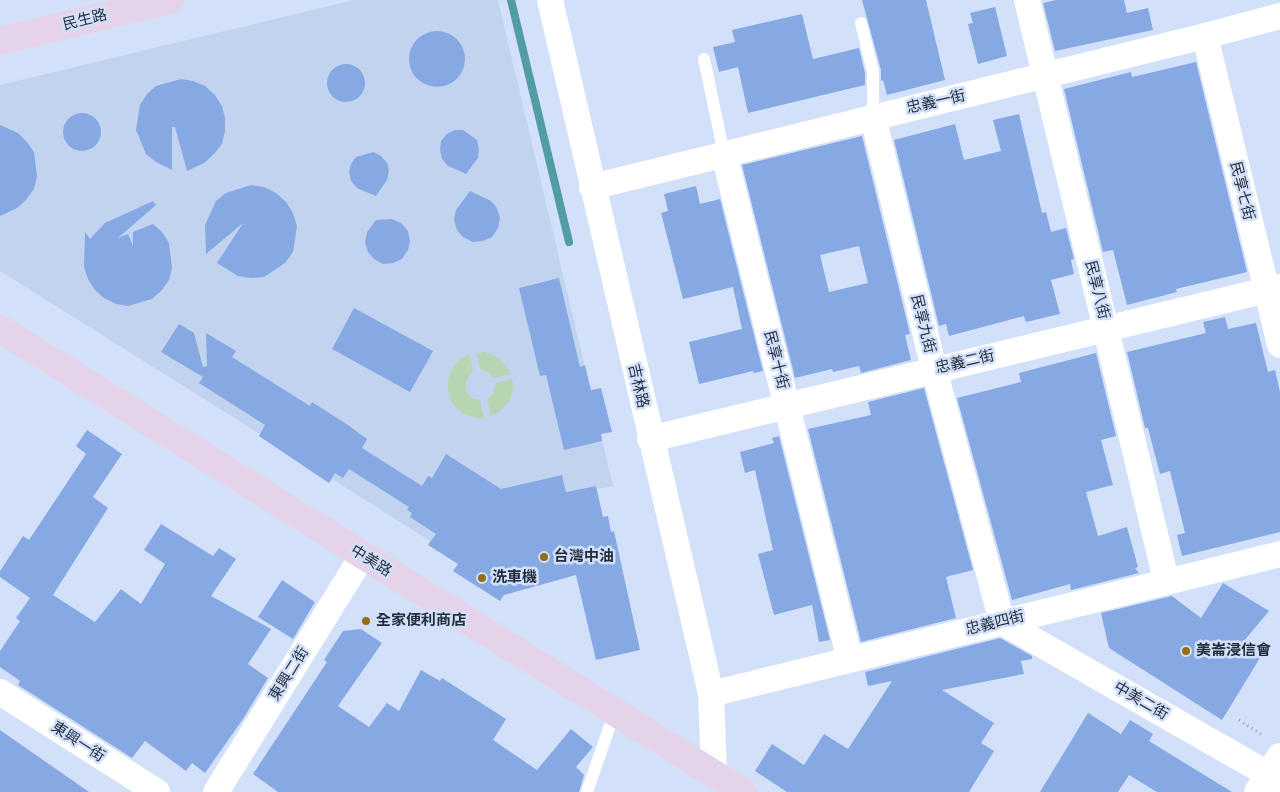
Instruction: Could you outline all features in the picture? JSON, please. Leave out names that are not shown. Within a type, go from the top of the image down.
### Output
[{"type":"street","name":"民生路","points":[[0,41],[170,0]]},
{"type":"street","name":"吉林路","points":[[550,0],[650,439],[711,694],[714,773]]},
{"type":"street","name":"民享八街","points":[[1027,0],[1166,580]]},
{"type":"street","name":"忠義一街","points":[[592,187],[1045,76],[1280,16]]},
{"type":"street","name":"民享七街","points":[[1205,36],[1273,289],[1280,344]]},
{"type":"street","name":"民享九街","points":[[873,117],[934,370],[1002,622]]},
{"type":"street","name":"民享十街","points":[[724,154],[850,660]]},
{"type":"street","name":"忠義二街","points":[[650,439],[1273,289]]},
{"type":"street","name":"中美路","points":[[0,329],[742,792]]},
{"type":"street","name":"忠義四街","points":[[711,694],[1166,580],[1280,554]]},
{"type":"street","name":"東興二街","points":[[216,792],[363,555]]},
{"type":"street","name":"中美二街","points":[[1002,622],[1271,776]]},
{"type":"street","name":"東興一街","points":[[0,692],[157,792]]},
{"type":"lane","name":"民享九街","points":[[861,23],[872,72],[873,117]]},
{"type":"lane","name":"民享十街","points":[[704,59],[724,154]]},
{"type":"lane","points":[[587,792],[615,711]]},
{"type":"path","points":[[1239,720],[1261,734]]},
{"type":"shaded area","points":[[354,0],[498,0],[613,486],[597,489],[596,486],[566,492],[562,475],[508,487],[428,545],[430,541],[332,479],[329,483],[301,465],[304,462],[279,445],[277,448],[259,436],[260,434],[0,271],[0,85]]},
{"type":"green space","points":[[484,352],[500,360],[511,374],[494,378],[487,371],[481,370],[476,353]]},
{"type":"green space","points":[[469,354],[473,371],[466,381],[466,391],[473,399],[480,400],[484,418],[471,417],[460,411],[453,403],[449,393],[448,382],[451,371],[458,362]]},
{"type":"green space","points":[[512,379],[513,391],[509,401],[501,410],[491,416],[487,399],[493,394],[496,383]]},
{"type":"building","points":[[862,0],[926,0],[945,80],[887,95],[883,80],[881,81],[881,70]]},
{"type":"building","points":[[1056,0],[1124,0],[1127,13],[1148,8],[1153,30],[1055,51],[1043,3]]},
{"type":"building","points":[[995,7],[1007,56],[978,64],[968,24],[973,23],[970,13]]},
{"type":"building","points":[[802,14],[813,59],[859,48],[865,73],[865,85],[748,113],[738,67],[719,72],[713,47],[735,42],[732,30]]},
{"type":"building","points":[[431,31],[443,31],[453,35],[461,43],[465,59],[461,75],[453,83],[443,87],[431,87],[421,83],[413,75],[409,65],[409,53],[413,43],[421,35]]},
{"type":"building","points":[[1196,62],[1247,272],[1176,289],[1177,292],[1127,305],[1113,250],[1103,252],[1064,89],[1131,72],[1132,77]]},
{"type":"building","points":[[346,64],[359,70],[365,83],[359,96],[346,102],[333,96],[327,83],[333,70]]},
{"type":"building","points":[[181,79],[205,86],[215,95],[222,106],[225,118],[222,144],[204,163],[187,171],[175,127],[172,127],[172,170],[156,162],[146,154],[136,130],[140,105],[147,94],[156,86]]},
{"type":"building","points":[[82,113],[89,114],[95,119],[100,125],[100,139],[95,145],[89,150],[82,151],[75,150],[69,145],[64,139],[63,132],[64,125],[69,119],[75,114]]},
{"type":"building","points":[[1019,114],[1042,213],[1046,212],[1051,232],[1066,228],[1074,259],[1071,260],[1074,274],[1051,280],[1060,314],[1026,322],[1024,316],[949,336],[946,324],[939,326],[894,140],[955,124],[964,160],[1001,151],[993,120]]},
{"type":"building","points":[[0,125],[18,133],[27,142],[34,152],[37,177],[34,189],[26,200],[17,208],[0,216]]},
{"type":"building","points":[[455,130],[463,130],[477,140],[478,158],[466,174],[448,166],[442,159],[441,141],[447,134]]},
{"type":"building","points":[[862,136],[910,334],[905,335],[911,360],[861,373],[859,366],[833,372],[832,369],[795,378],[742,165]],"holes":[[[859,246],[868,283],[829,292],[820,255]]]},
{"type":"building","points":[[373,152],[381,156],[387,163],[389,171],[387,180],[376,196],[357,188],[351,181],[349,172],[351,164],[356,157]]},
{"type":"building","points":[[251,185],[264,187],[276,193],[286,202],[293,213],[297,226],[293,252],[285,263],[264,277],[251,278],[238,276],[217,263],[243,223],[206,254],[205,225],[216,201],[226,193]]},
{"type":"building","points":[[696,186],[700,204],[720,199],[763,371],[754,373],[753,371],[699,384],[689,342],[742,329],[733,287],[683,299],[661,213],[668,211],[664,194]]},
{"type":"building","points":[[470,191],[491,201],[497,208],[500,218],[498,228],[492,237],[483,241],[473,242],[463,237],[457,230],[454,220],[456,210]]},
{"type":"building","points":[[153,201],[156,205],[118,238],[128,234],[133,246],[133,232],[153,224],[162,232],[169,243],[172,268],[169,280],[152,299],[128,306],[116,304],[104,298],[95,290],[88,279],[84,267],[85,232],[90,239],[105,223]]},
{"type":"building","points":[[392,219],[401,223],[408,231],[410,241],[408,250],[402,259],[393,263],[383,264],[374,259],[368,252],[365,242],[367,232],[376,220]]},
{"type":"building","points":[[559,278],[580,367],[585,365],[591,390],[601,388],[612,432],[601,434],[602,441],[564,450],[546,375],[540,376],[519,288]]},
{"type":"building","points":[[354,308],[433,351],[410,392],[332,349]]},
{"type":"building","points":[[1225,317],[1228,329],[1256,323],[1268,372],[1275,370],[1280,392],[1280,532],[1182,556],[1177,535],[1185,533],[1170,471],[1160,474],[1148,428],[1145,428],[1127,352],[1206,333],[1203,322]]},
{"type":"building","points":[[179,324],[194,333],[203,367],[207,366],[206,333],[236,351],[232,357],[310,406],[312,402],[348,425],[367,439],[362,448],[422,486],[428,476],[432,478],[446,454],[501,489],[562,475],[566,492],[596,486],[603,517],[608,516],[611,532],[614,531],[640,650],[596,660],[576,575],[504,595],[500,601],[453,571],[458,564],[428,545],[436,534],[410,517],[412,513],[407,510],[409,507],[349,469],[343,478],[335,473],[329,483],[259,436],[265,425],[199,383],[203,377],[161,352]]},
{"type":"building","points":[[1096,353],[1116,436],[1101,440],[1113,485],[1086,492],[1098,536],[1127,527],[1138,567],[1135,568],[1139,573],[1071,590],[1070,584],[1012,600],[957,398],[1021,382],[1019,373]]},
{"type":"building","points":[[924,388],[973,570],[946,577],[956,618],[861,642],[808,429],[871,415],[868,402]]},
{"type":"building","points":[[87,430],[122,454],[93,497],[108,508],[53,595],[95,622],[121,589],[141,604],[165,564],[144,550],[161,524],[213,556],[219,548],[236,559],[211,596],[271,629],[248,664],[268,678],[243,719],[205,773],[192,763],[186,771],[145,741],[132,758],[18,685],[20,681],[0,667],[0,651],[20,621],[16,618],[30,598],[0,577],[0,571],[23,536],[29,540],[86,454],[76,446]]},
{"type":"building","points":[[779,436],[830,640],[819,642],[812,605],[774,615],[758,554],[773,550],[755,470],[745,473],[740,452],[774,443],[772,438]]},
{"type":"building","points":[[282,580],[315,602],[293,639],[258,617]]},
{"type":"building","name":"美崙浸信會","points":[[1223,583],[1269,611],[1244,641],[1263,653],[1222,720],[1109,648],[1101,613],[1172,596],[1201,618]]},
{"type":"building","points":[[361,629],[382,643],[338,706],[369,727],[387,703],[399,711],[421,670],[440,681],[442,678],[506,719],[493,740],[537,770],[571,729],[593,747],[576,767],[584,775],[579,792],[278,792],[253,774],[327,662],[324,660],[343,631]]},
{"type":"building","points":[[1000,638],[1032,656],[1032,659],[1021,661],[1024,674],[942,690],[994,723],[981,743],[994,751],[969,792],[787,792],[755,771],[772,744],[804,765],[824,734],[848,749],[892,681],[868,686],[865,672]]},
{"type":"building","points":[[1088,713],[1121,734],[1130,720],[1153,734],[1149,741],[1232,792],[1157,792],[1129,775],[1118,792],[1040,792]]},
{"type":"building","points":[[0,730],[89,792],[0,792]]},
{"type":"waterway","points":[[511,0],[569,242]]},
{"type":"place","name":"台灣中油","points":[[544,557]]},
{"type":"place","name":"洗車機","points":[[482,578]]},
{"type":"place","name":"全家便利商店","points":[[366,621]]},
{"type":"place","name":"美崙浸信會","points":[[1186,651]]}]
